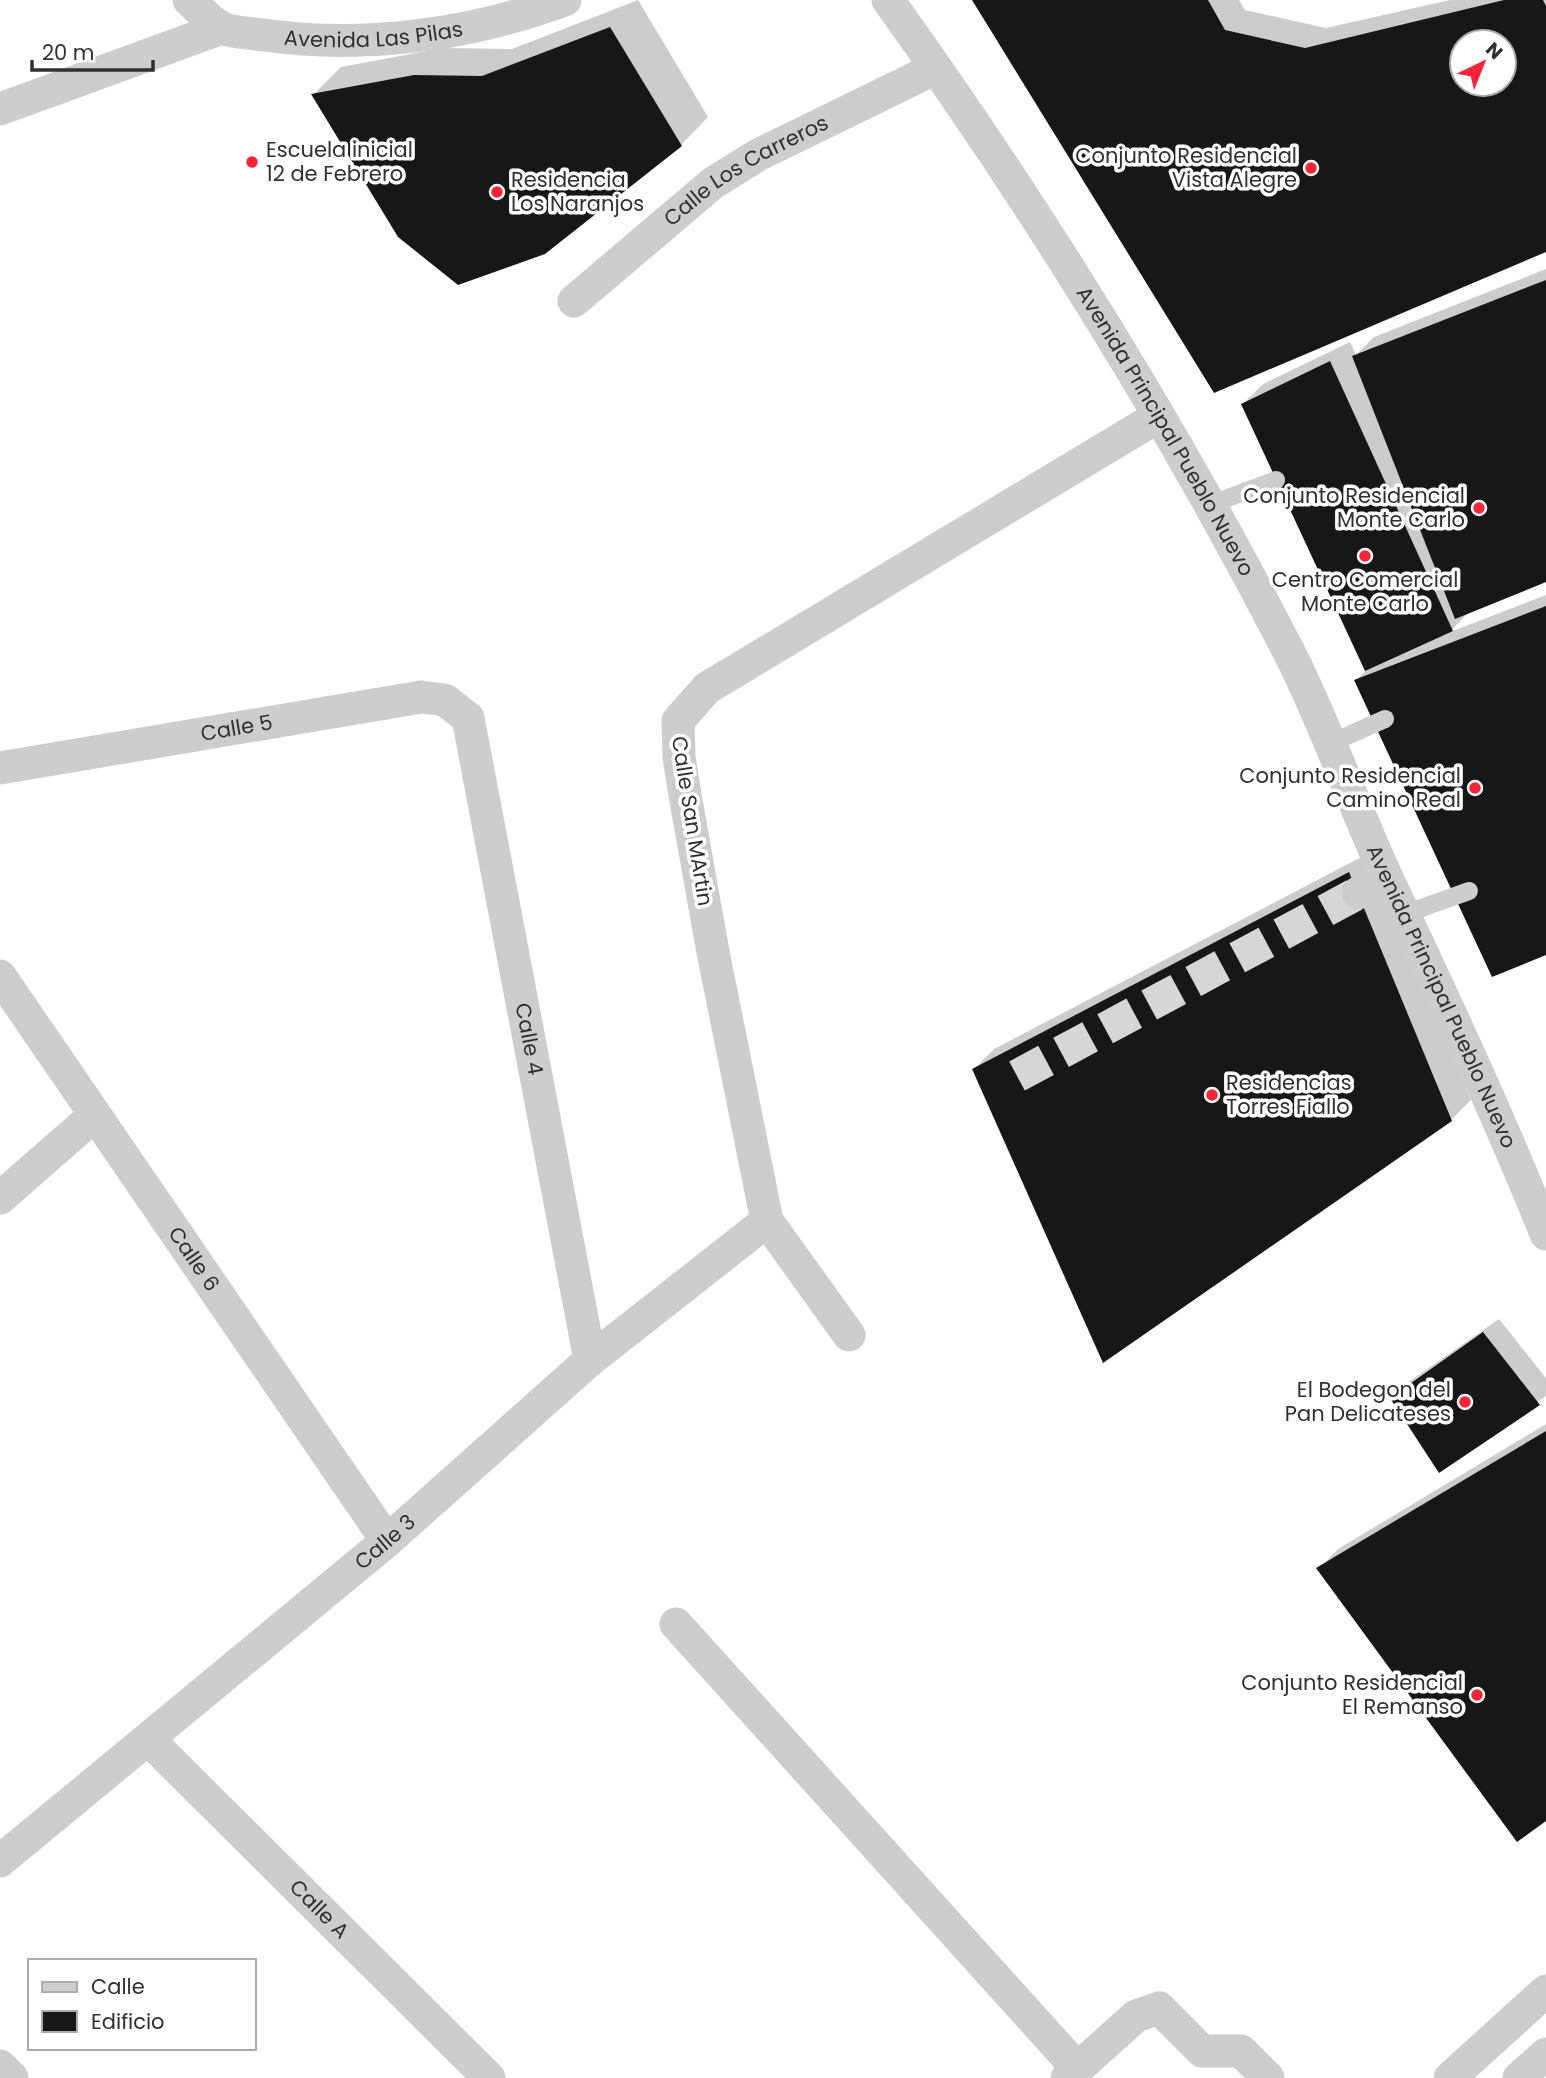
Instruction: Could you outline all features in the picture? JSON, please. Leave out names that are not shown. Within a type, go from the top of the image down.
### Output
[{"type":"street","points":[[0,109],[222,29],[189,0]]},
{"type":"street","name":"Avenida Las Pilas","points":[[222,29],[300,40],[387,38],[467,29],[565,0]]},
{"type":"street","name":"Avenida Principal Pueblo Nuevo","points":[[888,0],[936,68],[1115,340],[1291,656],[1331,743],[1386,876],[1505,1132],[1546,1234]]},
{"type":"street","name":"Calle Los Carreros","points":[[574,300],[713,183],[758,155],[936,68]]},
{"type":"street","name":"Calle San MArtin","points":[[849,1335],[767,1221],[713,952],[685,795],[679,757],[678,721],[707,688],[1159,416]]},
{"type":"street","name":"Calle 5","points":[[0,768],[421,697],[445,700],[468,718]]},
{"type":"street","name":"Calle 4","points":[[468,718],[590,1360]]},
{"type":"street","points":[[1357,893],[1386,876]]},
{"type":"street","name":"Calle 6","points":[[0,976],[387,1541]]},
{"type":"street","points":[[0,1198],[94,1115]]},
{"type":"street","name":"Calle 3","points":[[0,1861],[387,1541],[590,1360],[767,1221]]},
{"type":"street","points":[[676,1624],[1072,2073],[1136,2016],[1158,2008],[1198,2065],[1241,2051],[1268,2078]]},
{"type":"street","name":"Calle A","points":[[149,1740],[489,2078]]},
{"type":"street","points":[[1450,2078],[1546,1991]]},
{"type":"street","points":[[1519,2078],[1546,2054]]},
{"type":"street","points":[[0,2066],[12,2078]]},
{"type":"lane","points":[[1209,505],[1276,480]]},
{"type":"lane","points":[[1331,743],[1385,719]]},
{"type":"lane","points":[[1405,915],[1469,891]]},
{"type":"building","name":"Conjunto Residencial Vista Alegre","points":[[972,0],[1208,0],[1225,30],[1305,48],[1504,0],[1543,0],[1546,6],[1546,252],[1214,393]]},
{"type":"building","name":"Residencia Los Naranjos","points":[[610,27],[682,146],[545,254],[458,285],[398,237],[311,94],[414,75],[482,76]]},
{"type":"building","name":"Conjunto Residencial Monte Carlo","points":[[1546,280],[1546,582],[1455,619],[1352,356]]},
{"type":"building","name":"Centro Comercial Monte Carlo","points":[[1330,361],[1453,631],[1365,671],[1241,404]]},
{"type":"building","name":"Conjunto Residencial Camino Real","points":[[1546,606],[1546,955],[1492,977],[1354,680]]},
{"type":"building","name":"Residencias Torres Fiallo","points":[[1349,872],[1452,1121],[1103,1363],[972,1069]]},
{"type":"building","name":"El Bodegon del Pan Delicateses","points":[[1483,1332],[1540,1405],[1439,1473],[1390,1398]]},
{"type":"building","name":"Conjunto Residencial El Remanso","points":[[1546,1431],[1546,1821],[1517,1842],[1316,1568]]},
{"type":"tunnel","points":[[1017,1076],[1358,893]]},
{"type":"place","name":"Escuela inicial 12 de Febrero","points":[[252,162]]},
{"type":"place","name":"Conjunto Residencial Vista Alegre","points":[[1311,168]]},
{"type":"place","name":"Residencia Los Naranjos","points":[[497,192]]},
{"type":"place","name":"Conjunto Residencial Monte Carlo","points":[[1479,508]]},
{"type":"place","name":"Centro Comercial Monte Carlo","points":[[1365,556]]},
{"type":"place","name":"Conjunto Residencial Camino Real","points":[[1475,788]]},
{"type":"place","name":"Residencias Torres Fiallo","points":[[1212,1095]]},
{"type":"place","name":"El Bodegon del Pan Delicateses","points":[[1465,1402]]},
{"type":"place","name":"Conjunto Residencial El Remanso","points":[[1477,1695]]}]
